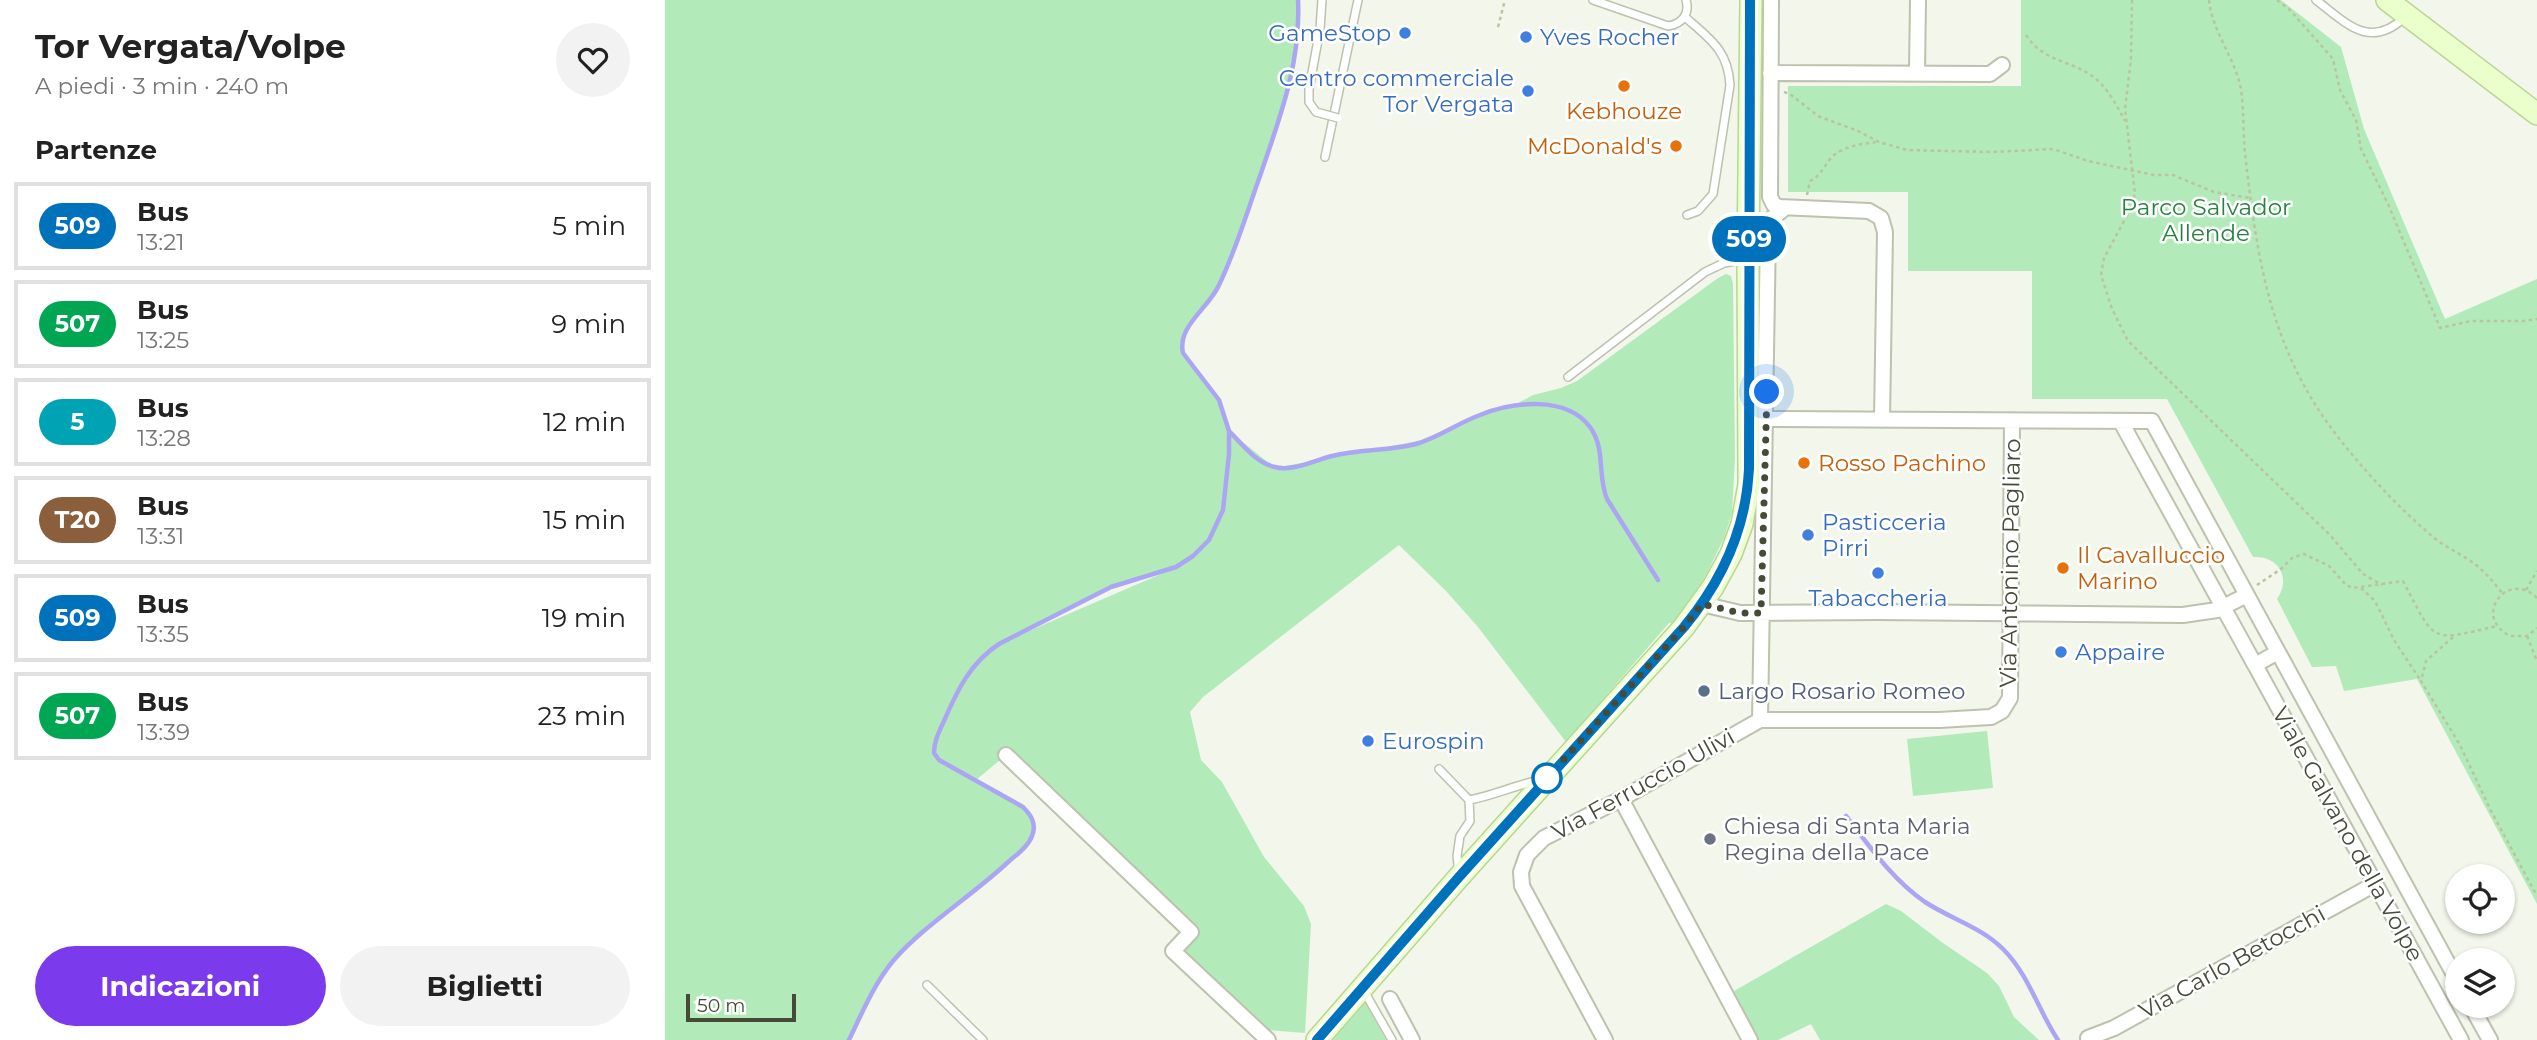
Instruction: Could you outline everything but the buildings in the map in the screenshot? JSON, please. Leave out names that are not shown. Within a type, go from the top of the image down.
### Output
[{"type":"main road","points":[[2387,0],[2537,114]]},
{"type":"main road","points":[[1317,1040],[1459,877],[1684,627],[1702,604],[1739,535],[1746,510],[1749,469],[1748,259],[1760,187],[1756,1]]},
{"type":"street","points":[[1917,73],[1918,0]]},
{"type":"street","points":[[1756,1],[1770,73],[1760,187],[1778,205],[1805,209],[1869,211],[1878,214],[1884,224],[1882,420]]},
{"type":"street","points":[[1770,73],[1990,74],[2002,65]]},
{"type":"street","points":[[1760,720],[1768,232],[1778,205]]},
{"type":"street","points":[[1767,419],[2121,422]]},
{"type":"street","name":"Via Antonino Pagliaro","points":[[1760,720],[1939,720],[1991,717],[2005,709],[2010,698],[2012,421]]},
{"type":"street","name":"Viale Galvano della Volpe","points":[[2445,958],[2152,421],[2121,422],[2461,1040]]},
{"type":"street","points":[[1702,604],[1740,613],[2183,615],[2223,607],[2247,595]]},
{"type":"street","points":[[2255,665],[2279,652]]},
{"type":"street","name":"Via Ferruccio Ulivi","points":[[1605,1040],[1522,886],[1521,872],[1527,855],[1544,838],[1621,799],[1760,720]]},
{"type":"street","points":[[1006,755],[1191,932],[1173,951],[1268,1040]]},
{"type":"street","points":[[1621,799],[1750,1040]]},
{"type":"street","name":"Via Carlo Betocchi","points":[[2088,1038],[2114,1028],[2375,884]]},
{"type":"street","points":[[1390,999],[1412,1040]]},
{"type":"street","points":[[2478,1018],[2490,1040]]},
{"type":"lane","points":[[1322,0],[1309,102],[1316,112],[1338,118]]},
{"type":"lane","points":[[1325,157],[1357,0]]},
{"type":"lane","points":[[1593,0],[1664,25],[1677,24],[1685,17],[1688,11],[1686,0]]},
{"type":"lane","points":[[2316,0],[2346,23],[2366,32],[2389,31],[2407,15]]},
{"type":"lane","points":[[1685,17],[1721,51],[1729,70],[1730,85],[1713,194],[1698,211],[1687,215]]},
{"type":"lane","points":[[1568,376],[1705,272],[1724,262],[1748,259]]},
{"type":"lane","points":[[1439,769],[1469,800],[1471,821],[1460,836],[1458,848],[1459,877]]},
{"type":"lane","points":[[1469,800],[1488,797],[1513,786],[1547,778]]},
{"type":"lane","points":[[927,985],[983,1040]]},
{"type":"lane","points":[[1362,987],[1392,1040]]},
{"type":"path","points":[[1498,27],[1505,0]]},
{"type":"path","points":[[2132,0],[2126,124],[2135,194],[2129,212],[2104,258],[2101,275],[2112,309],[2128,341],[2330,535],[2363,574],[2382,585]]},
{"type":"path","points":[[2209,0],[2219,34],[2238,76],[2254,229],[2269,302],[2289,358],[2308,394],[2338,437],[2406,513],[2436,540],[2489,575],[2502,593]]},
{"type":"path","points":[[2277,0],[2290,10],[2333,59],[2340,90],[2356,120],[2361,149],[2388,204],[2439,328],[2471,321],[2537,319]]},
{"type":"path","points":[[2027,35],[2033,46],[2044,55],[2076,67],[2097,80],[2107,90],[2126,124]]},
{"type":"path","points":[[1770,91],[1790,94],[1811,113],[1879,142],[1906,150],[1992,152],[2053,149],[2088,161],[2154,175],[2173,175],[2214,191],[2251,198]]},
{"type":"path","points":[[1805,209],[1810,181],[1817,178],[1832,157],[1852,146],[1879,142]]},
{"type":"path","points":[[2247,595],[2292,558],[2304,554],[2329,566],[2346,585],[2361,588],[2403,581],[2431,630],[2444,636],[2454,637],[2497,626]]},
{"type":"path","points":[[2526,590],[2537,570]]},
{"type":"path","points":[[2361,588],[2375,601],[2381,617],[2460,745],[2490,809],[2537,896]]},
{"type":"path","points":[[2537,598],[2526,590],[2517,588],[2502,593],[2493,612],[2497,626],[2510,636],[2527,636],[2537,628]]},
{"type":"path","points":[[2527,636],[2537,661]]},
{"type":"path","points":[[2421,681],[2426,661],[2454,637]]},
{"type":"green space","points":[[665,0],[1298,0],[1296,46],[1288,90],[1275,132],[1221,280],[1190,326],[1183,344],[1183,353],[1219,400],[1229,431],[1275,468],[1433,438],[1476,416],[1509,408],[1533,395],[1561,388],[1577,381],[1718,278],[1726,274],[1731,276],[1735,458],[1732,513],[1724,538],[1705,577],[1675,623],[1669,623],[1566,742],[1478,627],[1399,545],[1203,697],[1190,712],[1201,760],[1222,782],[1264,857],[1304,906],[1311,924],[1305,1033],[1268,1030],[1173,951],[1190,932],[1006,755],[976,780],[1025,810],[1034,824],[1030,839],[1009,862],[936,920],[900,953],[878,982],[849,1040],[665,1040]],"holes":[[[1161,574],[1008,640],[1111,587],[1136,578]]]},
{"type":"green space","name":"Parco Salvador Allende","points":[[2021,0],[2281,0],[2341,47],[2364,129],[2445,319],[2537,279],[2537,904],[2417,679],[2344,691],[2336,666],[2312,667],[2277,599],[2283,583],[2280,569],[2269,560],[2253,557],[2167,399],[2032,399],[2032,271],[1908,271],[1908,192],[1788,192],[1788,86],[2021,86]]},
{"type":"green space","points":[[1987,731],[1993,788],[1913,796],[1907,739]]},
{"type":"green space","points":[[1886,904],[1901,911],[1987,973],[1999,986],[2014,1017],[2039,1040],[1820,1040],[1811,1024],[1778,1040],[1758,1040],[1734,991]]},
{"type":"green space","points":[[1365,1002],[1386,1040],[1333,1040]]},
{"type":"waterway","points":[[849,1040],[874,989],[893,961],[919,935],[1018,854],[1032,836],[1032,820],[1023,807],[939,760],[934,753],[939,733],[965,678],[980,660],[999,644],[1111,587],[1176,567],[1193,556],[1209,540],[1223,510],[1229,431],[1219,400],[1183,353],[1182,343],[1189,326],[1214,293],[1225,272],[1275,132],[1293,68],[1298,0]]},
{"type":"waterway","points":[[1229,431],[1262,462],[1289,468],[1343,454],[1416,444],[1472,418],[1507,407],[1538,404],[1567,410],[1580,417],[1595,435],[1607,499],[1658,580]]},
{"type":"waterway","points":[[1846,816],[1883,862],[1913,893],[1935,908],[1976,929],[2003,949],[2027,981],[2058,1040]]},
{"type":"bus line","name":"509","points":[[1317,1040],[1459,877],[1692,618],[1713,587],[1739,535],[1749,484],[1750,0]]},
{"type":"place","name":"GameStop","points":[[1405,33]]},
{"type":"place","name":"Yves Rocher","points":[[1526,37]]},
{"type":"place","name":"Kebhouze","points":[[1624,86]]},
{"type":"place","name":"Centro commerciale Tor Vergata","points":[[1528,91]]},
{"type":"place","name":"McDonald's","points":[[1676,146]]},
{"type":"place","name":"Rosso Pachino","points":[[1804,463]]},
{"type":"place","name":"Pasticceria Pirri","points":[[1808,535]]},
{"type":"place","name":"Il Cavalluccio Marino","points":[[2063,568]]},
{"type":"place","name":"Tabaccheria","points":[[1878,573]]},
{"type":"place","name":"Appaire","points":[[2061,652]]},
{"type":"place","name":"Largo Rosario Romeo","points":[[1704,691]]},
{"type":"place","name":"Eurospin","points":[[1368,741]]},
{"type":"place","name":"Chiesa di Santa Maria Regina della Pace","points":[[1710,839]]},
{"type":"route","points":[[1547,778],[1702,604],[1740,613],[1761,613],[1767,392]]}]
